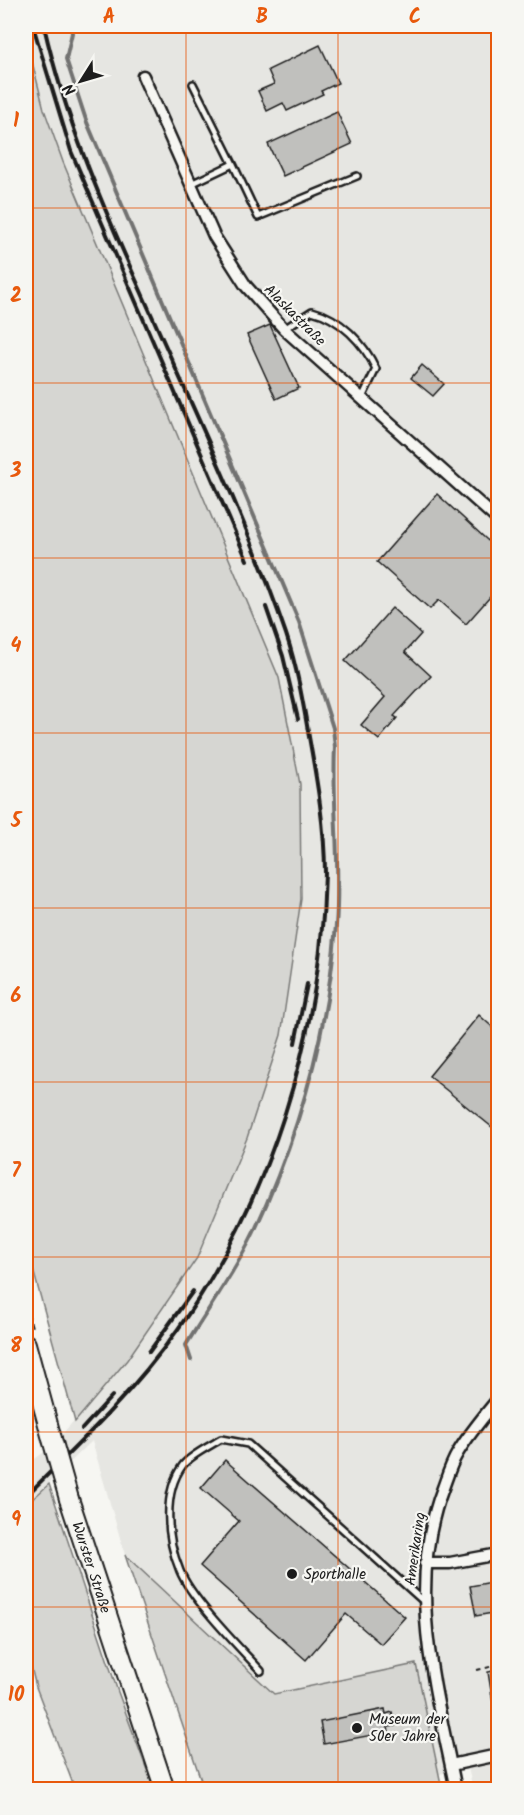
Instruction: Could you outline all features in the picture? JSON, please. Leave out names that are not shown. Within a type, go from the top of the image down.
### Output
[{"type":"main road","name":"Wurster Straße","points":[[26,1344],[69,1499],[165,1790]]},
{"type":"street","name":"Alaskastraße","points":[[142,76],[219,244],[246,286],[284,329],[498,520]]},
{"type":"street","name":"Amerikaring","points":[[456,1790],[429,1656],[423,1601],[425,1563],[435,1510],[456,1455],[498,1399]]},
{"type":"street","points":[[425,1563],[450,1563],[498,1554]]},
{"type":"street","points":[[451,1765],[498,1755]]},
{"type":"lane","points":[[193,84],[258,217],[357,176]]},
{"type":"lane","points":[[191,184],[233,164]]},
{"type":"lane","points":[[284,329],[312,311],[328,315],[367,350],[376,369],[362,398]]},
{"type":"lane","points":[[261,1671],[206,1609],[180,1572],[172,1536],[168,1498],[184,1464],[221,1439],[248,1444],[423,1601]]},
{"type":"path","points":[[477,1670],[498,1665]]},
{"type":"shaded area","points":[[26,26],[498,26],[498,1789],[473,1789],[468,1768],[439,1774],[416,1664],[274,1694],[125,1555],[92,1441],[26,1505],[26,1465],[49,1449],[127,1360],[197,1258],[247,1138],[281,1035],[301,899],[279,678],[63,162],[28,57]]},
{"type":"shaded area","points":[[26,38],[44,109],[63,162],[279,678],[300,784],[301,899],[281,1035],[247,1138],[197,1258],[127,1360],[75,1422],[26,1244]]},
{"type":"shaded area","points":[[49,1484],[118,1692],[154,1789],[75,1789],[36,1687],[26,1647],[26,1505]]},
{"type":"shaded area","points":[[125,1555],[274,1694],[416,1664],[442,1789],[204,1789]]},
{"type":"building","points":[[320,45],[338,83],[321,91],[323,94],[287,111],[283,103],[267,111],[258,91],[274,84],[268,70]]},
{"type":"building","points":[[337,112],[352,144],[283,176],[268,144]]},
{"type":"building","points":[[270,325],[299,388],[276,399],[247,335]]},
{"type":"building","points":[[422,365],[444,384],[433,396],[411,378]]},
{"type":"building","points":[[437,494],[498,550],[498,588],[466,624],[439,600],[430,609],[377,562]]},
{"type":"building","points":[[392,608],[421,634],[405,652],[431,676],[394,716],[397,718],[379,740],[361,725],[385,697],[345,661]]},
{"type":"building","points":[[479,1015],[498,1032],[498,1132],[429,1076]]},
{"type":"building","points":[[225,1460],[405,1617],[381,1644],[346,1614],[306,1660],[200,1566],[239,1521],[201,1488]]},
{"type":"building","points":[[498,1581],[498,1612],[476,1616],[470,1586]]},
{"type":"building","points":[[498,1670],[498,1702],[493,1703],[488,1672]]},
{"type":"building","points":[[385,1709],[386,1714],[392,1712],[394,1719],[395,1726],[388,1727],[389,1732],[324,1744],[320,1722]]},
{"type":"waterway","points":[[71,26],[72,33],[66,59],[86,120],[299,622],[333,728],[335,747],[336,925],[326,1004],[309,1082],[285,1158],[254,1232],[239,1261],[186,1345],[191,1360]]},
{"type":"railway","points":[[33,26],[71,151],[247,560]]},
{"type":"railway","points":[[26,1496],[106,1416],[161,1352],[211,1278],[240,1225],[265,1170],[302,1053],[314,994],[322,933],[325,873],[322,822],[315,770],[299,685],[286,634],[236,505],[99,194],[74,128],[44,26]]},
{"type":"railway","points":[[266,607],[283,656],[298,719]]},
{"type":"railway","points":[[295,1043],[307,984]]},
{"type":"railway","points":[[149,1352],[193,1291]]},
{"type":"railway","points":[[82,1429],[112,1396]]},
{"type":"place","name":"Sporthalle","points":[[292,1574]]},
{"type":"place","name":"Museum der 50er Jahre","points":[[357,1728]]}]
